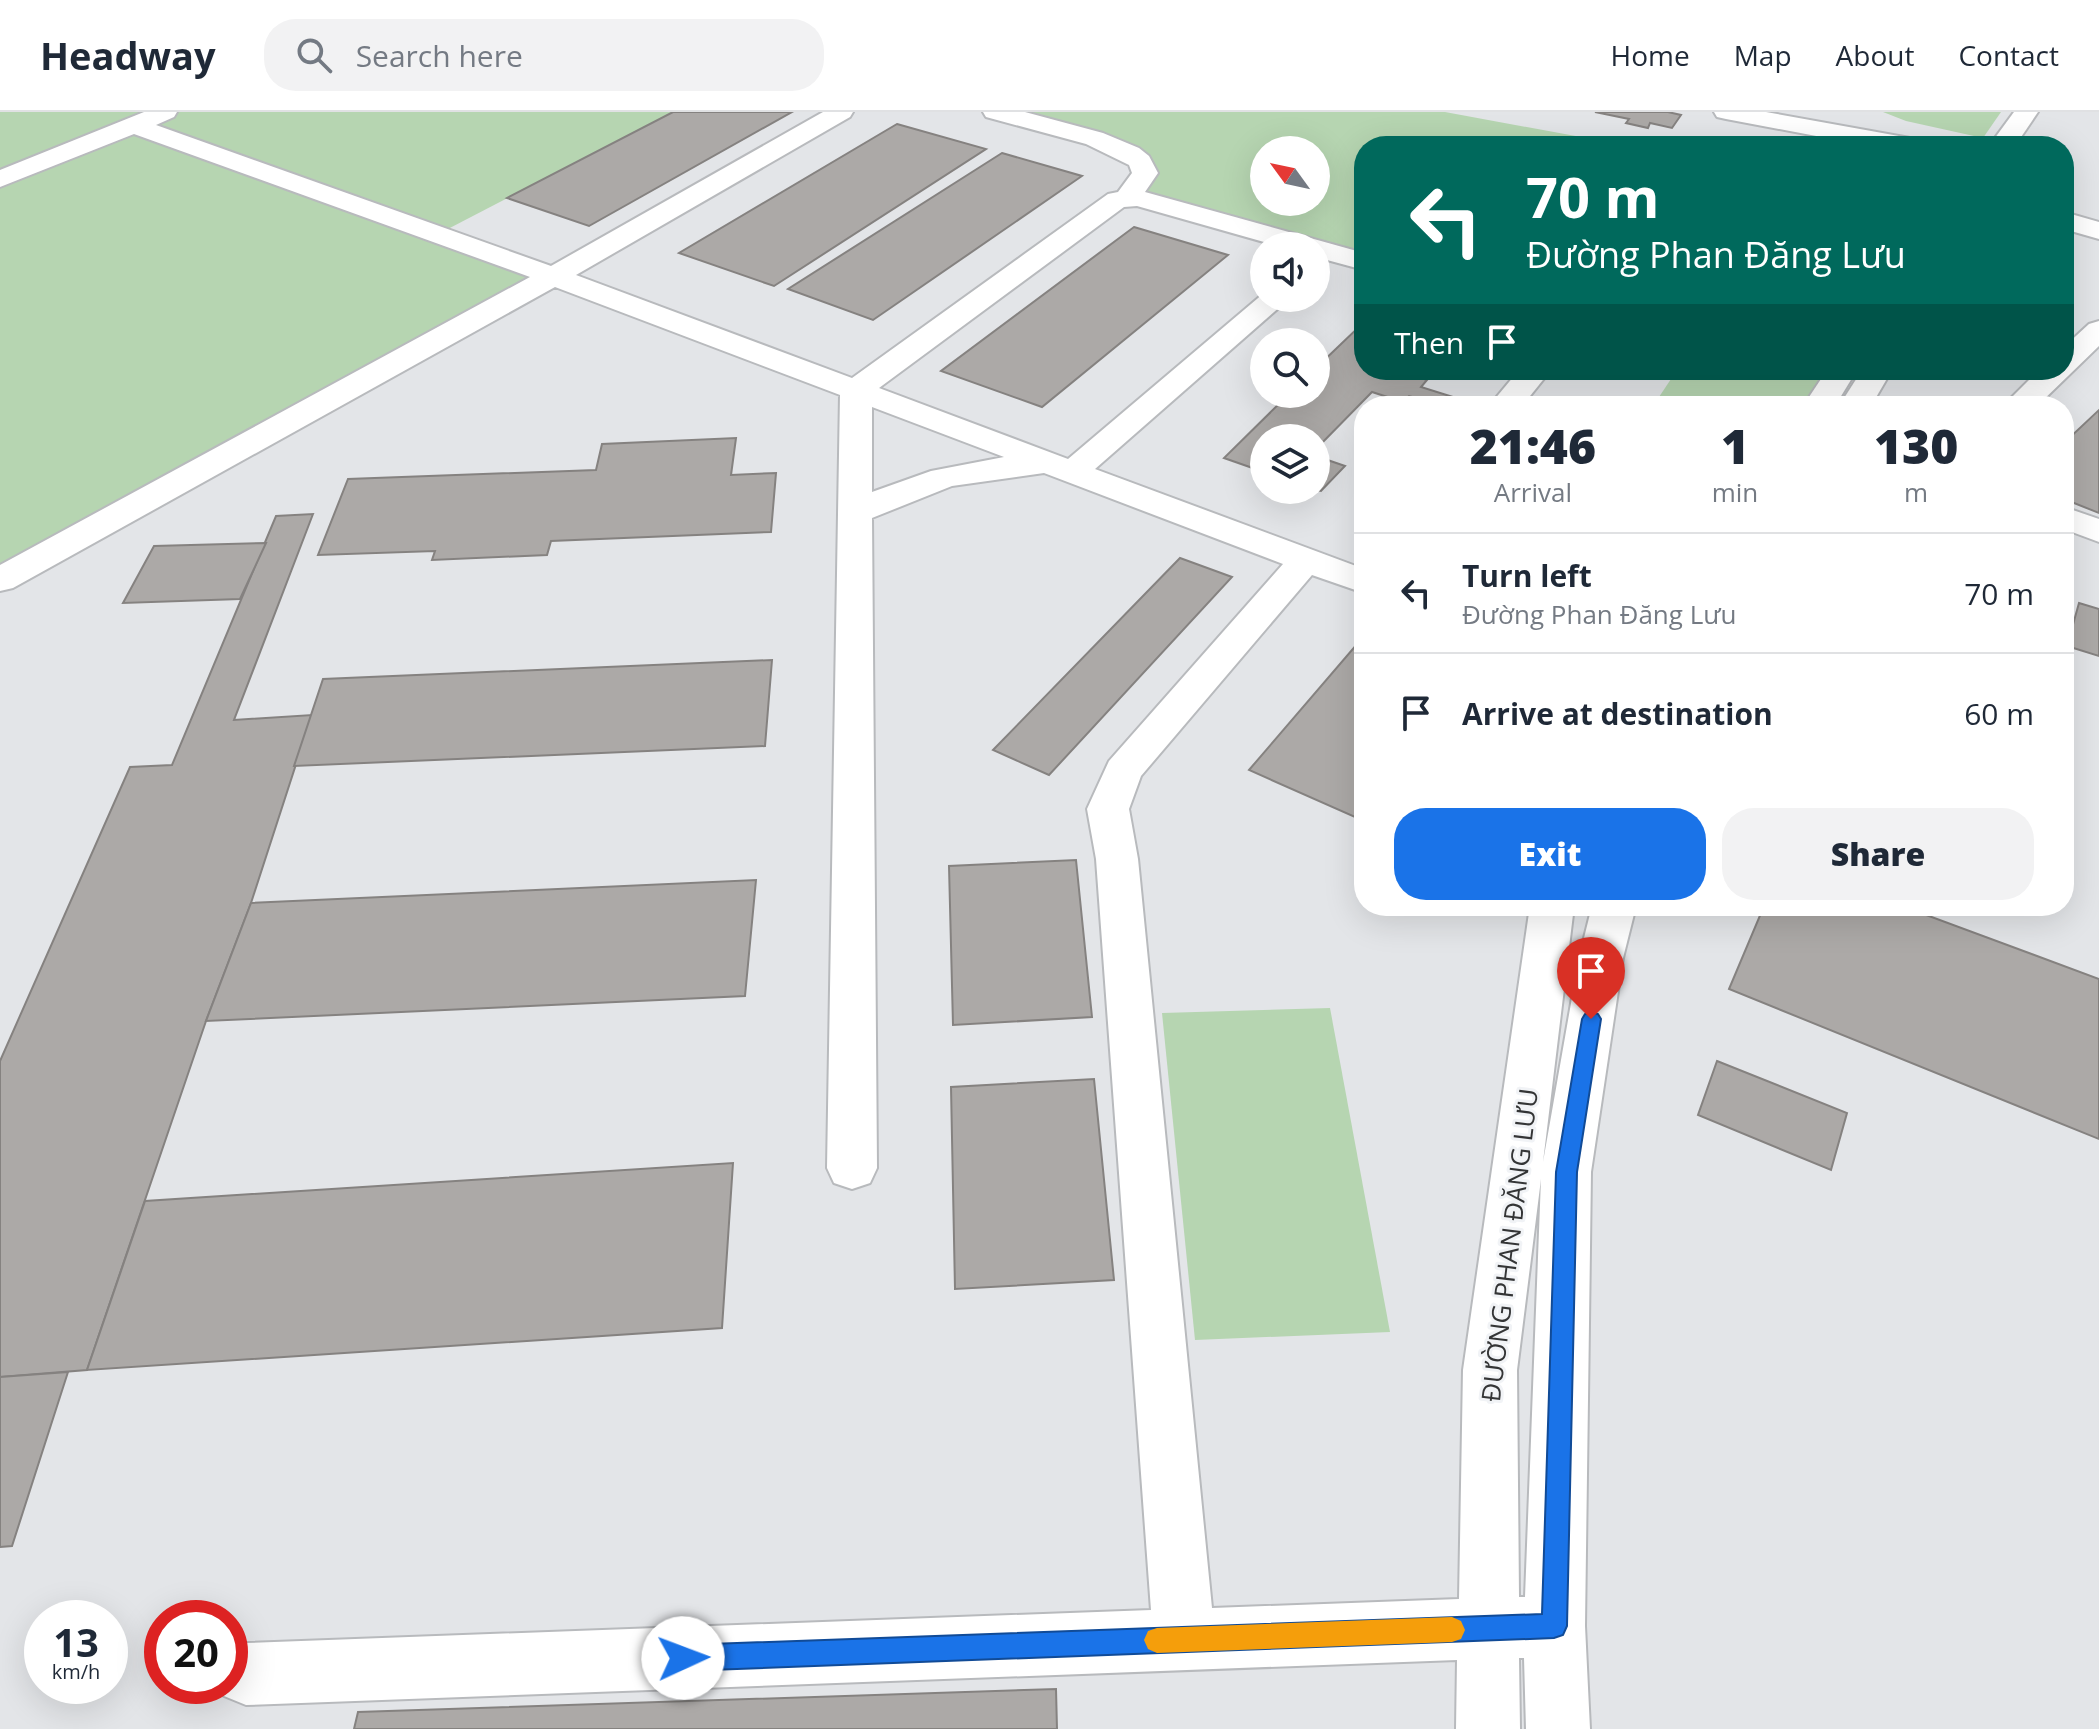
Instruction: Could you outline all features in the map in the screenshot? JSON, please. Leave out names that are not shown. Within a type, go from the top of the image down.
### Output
[{"type":"street","points":[[0,179],[165,112]]},
{"type":"street","points":[[0,580],[553,276],[841,112]]},
{"type":"street","points":[[995,112],[1098,140],[1140,161],[1145,173],[1127,198]]},
{"type":"street","points":[[1726,112],[1856,136]]},
{"type":"street","points":[[2009,136],[2026,112]]},
{"type":"street","points":[[134,125],[553,276],[1305,560],[1354,573]]},
{"type":"street","points":[[856,390],[1117,200],[1138,198],[1251,232]]},
{"type":"street","points":[[2074,223],[2099,231]]},
{"type":"street","points":[[1330,255],[1354,260]]},
{"type":"street","points":[[855,513],[896,491],[991,466],[1062,468],[1258,312]]},
{"type":"street","points":[[2074,354],[2099,330]]},
{"type":"street","points":[[1514,396],[1527,380]]},
{"type":"street","points":[[2030,396],[2046,380]]},
{"type":"street","points":[[852,1168],[856,390]]},
{"type":"street","points":[[2074,521],[2099,532]]},
{"type":"street","points":[[1184,1639],[1117,859],[1108,809],[1123,771],[1305,560]]},
{"type":"street","name":"ĐƯỜNG PHAN ĐĂNG LƯU","points":[[1488,1729],[1490,1370],[1551,916]]},
{"type":"street","name":"ĐƯỜNG PHAN ĐĂNG LƯU","points":[[1558,1729],[1554,1626],[1566,1172],[1601,958],[1612,916]]},
{"type":"street","points":[[248,1674],[1554,1626]]},
{"type":"green space","points":[[0,112],[155,112],[0,175]]},
{"type":"green space","points":[[175,112],[673,112],[444,231],[146,124]]},
{"type":"green space","points":[[1010,112],[1445,112],[1576,136],[1354,136],[1354,254],[1330,247],[1330,232],[1275,232],[1144,195],[1146,159]]},
{"type":"green space","points":[[1883,112],[2001,112],[1984,136],[1906,121]]},
{"type":"green space","points":[[132,129],[539,277],[0,573],[0,184]]},
{"type":"green space","points":[[1670,380],[1827,380],[1816,396],[1660,396]]},
{"type":"green space","points":[[1330,1008],[1390,1332],[1195,1340],[1162,1013]]},
{"type":"building","points":[[673,112],[792,112],[589,226],[507,198]]},
{"type":"building","points":[[1595,112],[1668,112],[1681,115],[1672,128],[1650,123],[1648,128],[1626,123],[1629,119]]},
{"type":"building","points":[[897,124],[986,149],[774,286],[679,253]]},
{"type":"building","points":[[1002,153],[1082,176],[873,320],[788,289]]},
{"type":"building","points":[[1134,227],[1228,255],[1042,407],[941,371]]},
{"type":"building","points":[[1354,332],[1354,380],[1427,380],[1421,387],[1450,396],[1384,396],[1372,392],[1368,396],[1354,396],[1354,410],[1330,435],[1330,424],[1259,424],[1275,408],[1330,408],[1330,355]]},
{"type":"building","points":[[2099,410],[2099,513],[2074,503],[2074,434]]},
{"type":"building","points":[[1250,432],[1250,467],[1224,458]]},
{"type":"building","points":[[736,438],[731,475],[776,473],[771,532],[551,541],[547,555],[432,560],[435,551],[318,555],[348,479],[596,470],[602,444]]},
{"type":"building","points":[[1330,461],[1345,466],[1330,482]]},
{"type":"building","points":[[313,514],[234,720],[312,715],[251,903],[206,1021],[87,1370],[0,1377],[0,1061],[130,767],[172,765],[276,516]]},
{"type":"building","points":[[266,543],[240,599],[123,603],[154,546]]},
{"type":"building","points":[[1180,558],[1232,577],[1049,775],[993,750]]},
{"type":"building","points":[[2079,603],[2099,609],[2099,656],[2074,648],[2074,621]]},
{"type":"building","points":[[1354,648],[1354,817],[1249,770]]},
{"type":"building","points":[[772,660],[765,746],[294,766],[323,679]]},
{"type":"building","points":[[1076,860],[1092,1017],[953,1025],[949,866]]},
{"type":"building","points":[[756,880],[745,996],[206,1021],[251,903]]},
{"type":"building","points":[[1760,916],[1929,916],[2099,979],[2099,1139],[1729,989]]},
{"type":"building","points":[[1717,1061],[1847,1113],[1831,1170],[1698,1115]]},
{"type":"building","points":[[1094,1079],[1114,1280],[955,1289],[951,1087]]},
{"type":"building","points":[[733,1163],[722,1328],[87,1370],[145,1201]]},
{"type":"building","points":[[68,1372],[12,1546],[0,1547],[0,1377]]},
{"type":"building","points":[[1056,1689],[1057,1729],[354,1729],[358,1712]]},
{"type":"slow traffic","points":[[1157,1640],[1452,1630]]},
{"type":"route","points":[[683,1658],[1554,1626],[1566,1172],[1591,1019]]}]
